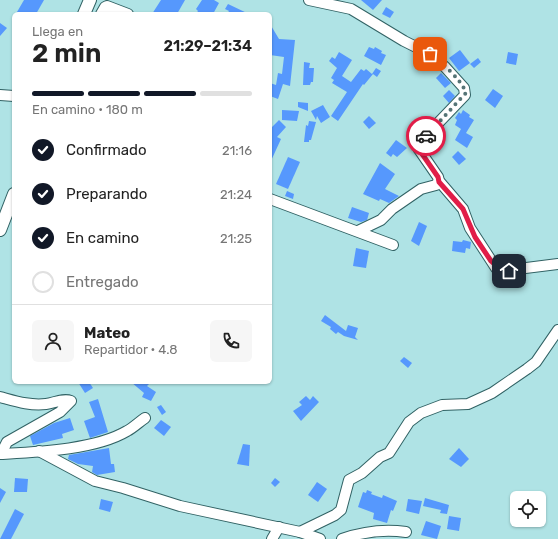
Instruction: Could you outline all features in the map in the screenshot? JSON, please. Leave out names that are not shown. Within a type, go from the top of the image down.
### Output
[{"type":"main road","points":[[85,12],[90,0]]},
{"type":"main road","points":[[0,230],[12,199]]},
{"type":"street","points":[[309,0],[351,9],[436,59],[464,88],[465,95],[418,146],[438,177],[439,182],[463,209],[470,228],[496,268],[502,271],[558,264]]},
{"type":"street","points":[[102,12],[107,6],[123,12]]},
{"type":"street","points":[[0,95],[12,96]]},
{"type":"street","points":[[358,231],[381,220],[392,209],[417,192],[436,185],[439,182]]},
{"type":"street","points":[[272,200],[393,245]]},
{"type":"street","points":[[300,532],[335,515],[341,510],[349,480],[362,473],[380,457],[389,453],[409,422],[433,407],[442,405],[468,404],[492,393],[536,362],[558,330]]},
{"type":"street","points":[[0,397],[31,405],[44,405],[64,400],[71,402],[68,407],[60,412],[7,442],[0,454]]},
{"type":"street","points":[[0,454],[39,451],[104,440],[127,431],[145,418]]},
{"type":"street","points":[[39,451],[95,481],[180,506],[300,532],[320,539]]},
{"type":"street","points":[[272,539],[279,528]]},
{"type":"street","points":[[342,539],[351,535],[385,531],[406,532]]},
{"type":"building","points":[[24,0],[44,0],[37,12],[17,12]]},
{"type":"building","points":[[161,0],[185,0],[178,12],[153,12]]},
{"type":"building","points":[[202,0],[214,0],[219,3],[214,12],[197,12],[196,9]]},
{"type":"building","points":[[361,0],[382,0],[373,10]]},
{"type":"building","points":[[228,4],[245,12],[228,12],[225,9]]},
{"type":"building","points":[[386,7],[394,12],[390,18],[382,14]]},
{"type":"building","points":[[0,23],[7,28],[0,36]]},
{"type":"building","points":[[272,27],[279,39],[295,40],[290,86],[283,84],[278,99],[272,97],[272,84],[276,85],[278,73],[282,74],[284,57],[272,55]]},
{"type":"building","points":[[369,47],[374,49],[375,47],[382,51],[381,53],[386,55],[381,65],[364,56]]},
{"type":"building","points":[[460,50],[470,63],[459,71],[449,58]]},
{"type":"building","points":[[339,52],[352,60],[342,76],[351,82],[361,69],[364,71],[366,69],[372,74],[376,68],[381,71],[377,77],[373,74],[364,85],[363,84],[338,121],[331,116],[347,92],[332,83],[334,80],[331,78],[337,68],[329,61],[332,57],[335,59]]},
{"type":"building","points":[[508,52],[518,54],[516,65],[506,63]]},
{"type":"building","points":[[478,58],[481,62],[474,68],[470,64]]},
{"type":"building","points":[[304,62],[310,63],[309,68],[314,68],[313,82],[311,82],[310,85],[303,85]]},
{"type":"building","points":[[441,73],[451,83],[445,88],[436,78]]},
{"type":"building","points":[[493,89],[503,96],[495,108],[485,100]]},
{"type":"building","points":[[449,90],[455,96],[449,103],[443,96]]},
{"type":"building","points":[[298,102],[308,103],[308,111],[298,107]]},
{"type":"building","points":[[323,105],[330,117],[321,123],[317,116],[316,120],[311,111]]},
{"type":"building","points":[[282,110],[299,111],[297,121],[282,120]]},
{"type":"building","points":[[463,110],[474,120],[466,133],[473,137],[467,148],[455,140],[461,129],[455,125],[457,120],[455,118],[459,112],[461,114]]},
{"type":"building","points":[[369,116],[376,123],[369,129],[363,122]]},
{"type":"building","points":[[279,120],[286,127],[277,137],[281,139],[272,159],[272,127]]},
{"type":"building","points":[[309,121],[316,122],[311,140],[309,140],[309,142],[304,142],[306,125],[308,126]]},
{"type":"building","points":[[396,140],[407,148],[397,157],[393,154],[391,157],[386,153]]},
{"type":"building","points":[[458,151],[466,159],[459,165],[452,157]]},
{"type":"building","points":[[288,157],[300,162],[288,189],[276,184]]},
{"type":"building","points":[[380,163],[395,174],[385,189],[399,196],[389,203],[380,199],[379,201],[363,194]]},
{"type":"building","points":[[287,191],[294,194],[293,199],[285,196]]},
{"type":"building","points":[[352,207],[369,213],[367,220],[361,222],[348,218]]},
{"type":"building","points":[[419,222],[427,226],[419,246],[411,241]]},
{"type":"building","points":[[463,240],[471,242],[470,249],[466,248],[465,253],[452,251],[453,241],[462,242]]},
{"type":"building","points":[[356,248],[369,251],[366,268],[353,266]]},
{"type":"building","points":[[325,315],[346,331],[348,325],[358,328],[355,337],[358,340],[344,336],[338,332],[336,334],[330,329],[331,327],[321,321]]},
{"type":"building","points":[[404,357],[412,363],[408,368],[400,361]]},
{"type":"building","points":[[79,384],[90,384],[93,388],[85,393]]},
{"type":"building","points":[[133,384],[149,384],[147,386],[156,392],[151,401],[142,397],[144,393]]},
{"type":"building","points":[[306,396],[310,400],[313,396],[319,402],[301,421],[293,411],[302,405],[299,402]]},
{"type":"building","points":[[98,399],[108,432],[90,438],[84,421],[95,417],[89,402]]},
{"type":"building","points":[[161,405],[166,412],[162,415],[157,407]]},
{"type":"building","points":[[70,418],[74,430],[62,434],[63,438],[33,445],[30,436],[54,423]]},
{"type":"building","points":[[161,420],[171,427],[164,436],[154,428]]},
{"type":"building","points":[[243,444],[250,445],[249,466],[237,464]]},
{"type":"building","points":[[109,448],[111,464],[114,464],[115,472],[97,475],[92,472],[93,466],[78,464],[68,459],[69,455]]},
{"type":"building","points":[[459,448],[469,459],[461,467],[449,459]]},
{"type":"building","points":[[15,478],[28,479],[27,492],[14,492]]},
{"type":"building","points":[[275,478],[280,482],[275,487],[271,483]]},
{"type":"building","points":[[317,482],[327,489],[318,502],[308,495]]},
{"type":"building","points":[[0,488],[6,492],[0,503]]},
{"type":"building","points":[[367,490],[372,492],[371,494],[382,498],[383,495],[397,501],[393,511],[391,510],[387,523],[373,519],[374,513],[358,507],[363,492],[366,493]]},
{"type":"building","points":[[425,498],[449,505],[447,514],[440,513],[441,510],[423,506]]},
{"type":"building","points":[[101,499],[113,502],[110,512],[99,509]]},
{"type":"building","points":[[408,499],[422,501],[419,514],[406,511]]},
{"type":"building","points":[[15,509],[24,514],[11,539],[0,539]]},
{"type":"building","points":[[449,516],[461,518],[459,531],[447,529]]},
{"type":"building","points":[[426,521],[441,526],[437,539],[421,535]]},
{"type":"way so far","points":[[426,136],[466,93],[464,88],[445,67],[430,54]]},
{"type":"route","points":[[426,136],[418,144],[418,148],[438,177],[439,182],[463,209],[475,237],[496,268],[502,271],[509,271]]}]
